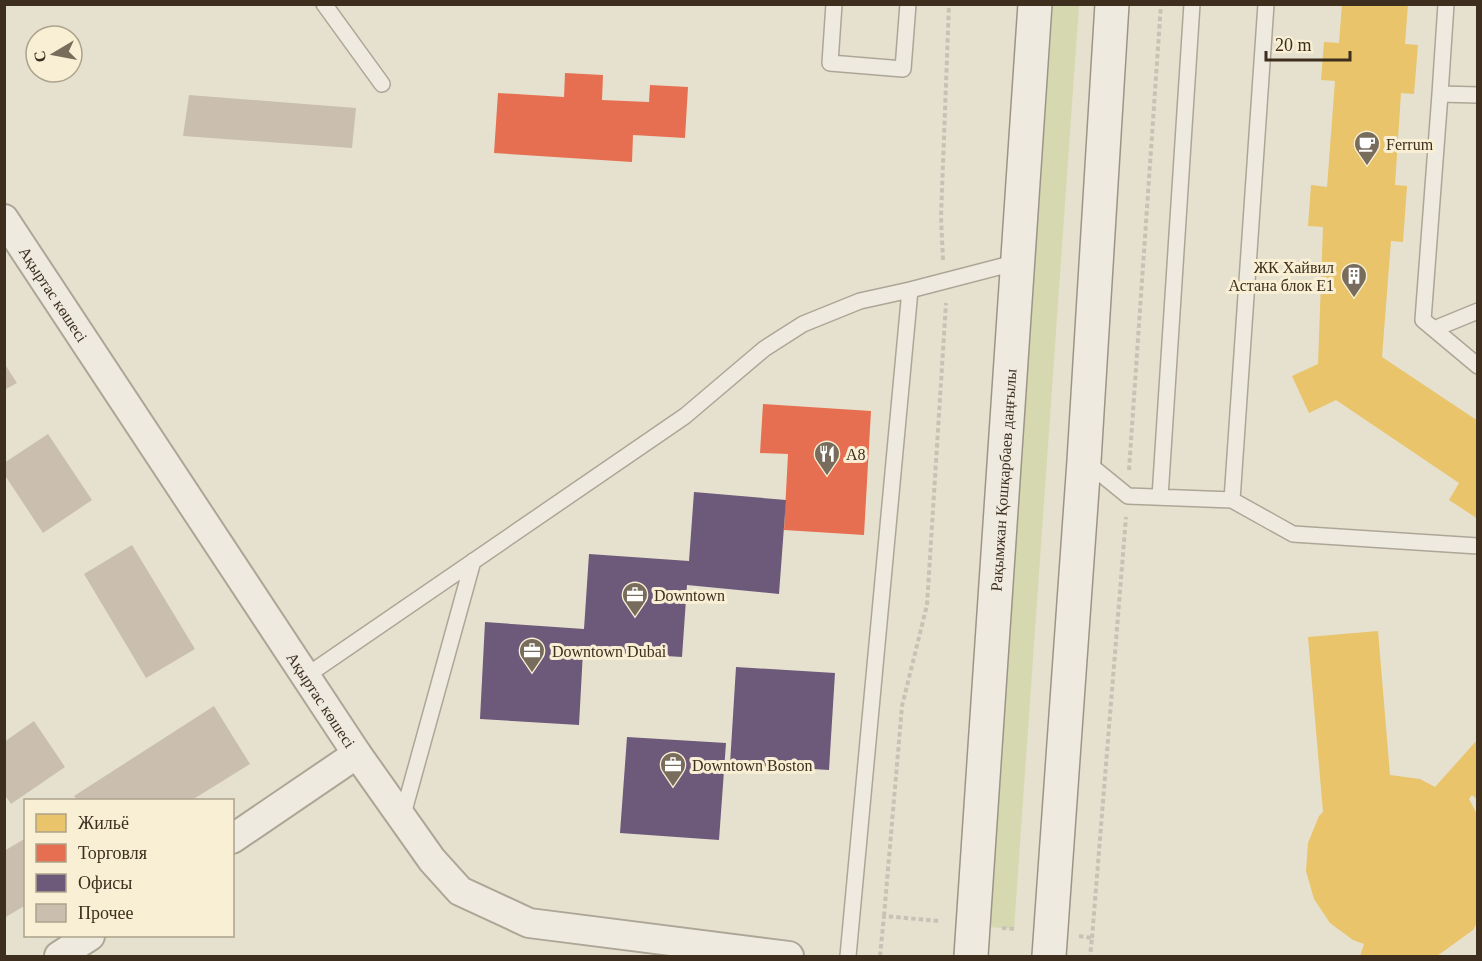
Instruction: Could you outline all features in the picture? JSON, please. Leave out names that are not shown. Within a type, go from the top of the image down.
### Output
[{"type":"main road","name":"Рақымжан Қошқарбаев даңғылы","points":[[971,957],[1035,4]]},
{"type":"main road","points":[[1046,955],[1084,460],[1112,4]]},
{"type":"street","name":"Ақыртас көшесі","points":[[4,219],[357,754],[432,860],[460,891],[529,923],[789,957]]},
{"type":"street","points":[[234,838],[357,754]]},
{"type":"street","points":[[59,957],[89,937]]},
{"type":"lane","points":[[324,4],[382,84]]},
{"type":"lane","points":[[834,4],[830,63],[903,69],[908,4]]},
{"type":"lane","points":[[1160,497],[1192,4]]},
{"type":"lane","points":[[1232,500],[1266,4]]},
{"type":"lane","points":[[1446,4],[1423,320],[1478,366]]},
{"type":"lane","points":[[1440,93],[1478,95]]},
{"type":"lane","points":[[306,676],[685,416],[764,349],[802,324],[860,301],[1018,262]]},
{"type":"lane","points":[[848,957],[910,290]]},
{"type":"lane","points":[[1434,329],[1478,311]]},
{"type":"lane","points":[[1084,460],[1128,496],[1232,500],[1293,534],[1478,546]]},
{"type":"lane","points":[[402,819],[473,561]]},
{"type":"path","points":[[880,957],[902,706],[927,605],[947,307],[941,217],[949,4]]},
{"type":"path","points":[[884,916],[939,921]]},
{"type":"green space","points":[[1053,5],[1079,5],[1014,929],[989,927]]},
{"type":"building: Жильё","name":"ЖК Хайвил Астана блок E1","points":[[1342,4],[1408,4],[1405,44],[1418,45],[1414,94],[1401,93],[1395,185],[1407,186],[1403,242],[1391,241],[1382,357],[1478,421],[1478,519],[1449,500],[1459,483],[1336,400],[1309,413],[1292,376],[1318,364],[1323,227],[1308,226],[1311,185],[1327,187],[1335,81],[1321,80],[1324,42],[1339,43]]},
{"type":"building: Жильё","points":[[1378,631],[1390,775],[1420,779],[1435,787],[1478,739],[1478,800],[1472,795],[1469,799],[1478,816],[1478,921],[1473,930],[1437,956],[1360,956],[1364,944],[1353,940],[1330,923],[1314,899],[1306,871],[1308,843],[1319,816],[1323,812],[1308,637]]},
{"type":"building: Торговля","points":[[565,73],[603,75],[602,100],[649,102],[650,85],[688,87],[685,138],[633,135],[632,162],[494,153],[498,93],[564,97]]},
{"type":"building: Торговля","name":"А8","points":[[763,404],[871,411],[864,535],[784,530],[788,454],[760,453]]},
{"type":"building: Офисы","points":[[694,492],[786,500],[779,594],[687,585],[682,657],[583,651],[579,725],[480,719],[485,622],[584,629],[589,554],[689,561]]},
{"type":"building: Офисы","points":[[736,667],[835,673],[829,770],[730,764]]},
{"type":"building: Офисы","name":"Downtown Boston","points":[[627,737],[726,743],[719,840],[620,833]]},
{"type":"building: Прочее","points":[[189,95],[356,108],[352,148],[183,136]]},
{"type":"building: Прочее","points":[[4,363],[17,383],[4,390]]},
{"type":"building: Прочее","points":[[48,434],[92,500],[43,533],[4,474],[4,463]]},
{"type":"building: Прочее","points":[[132,545],[195,649],[146,678],[84,574]]},
{"type":"building: Прочее","points":[[214,706],[250,764],[194,799],[76,799],[74,796]]},
{"type":"building: Прочее","points":[[34,721],[65,767],[11,804],[4,794],[4,742]]},
{"type":"building: Прочее","points":[[24,839],[24,906],[4,918],[4,851]]},
{"type":"place","name":"Ferrum","points":[[1367,167]]},
{"type":"place","name":"ЖК Хайвил Астана блок E1","points":[[1354,299]]},
{"type":"place","name":"А8","points":[[827,477]]},
{"type":"place","name":"Downtown","points":[[635,618]]},
{"type":"place","name":"Downtown Dubai","points":[[532,674]]},
{"type":"place","name":"Downtown Boston","points":[[673,788]]}]
